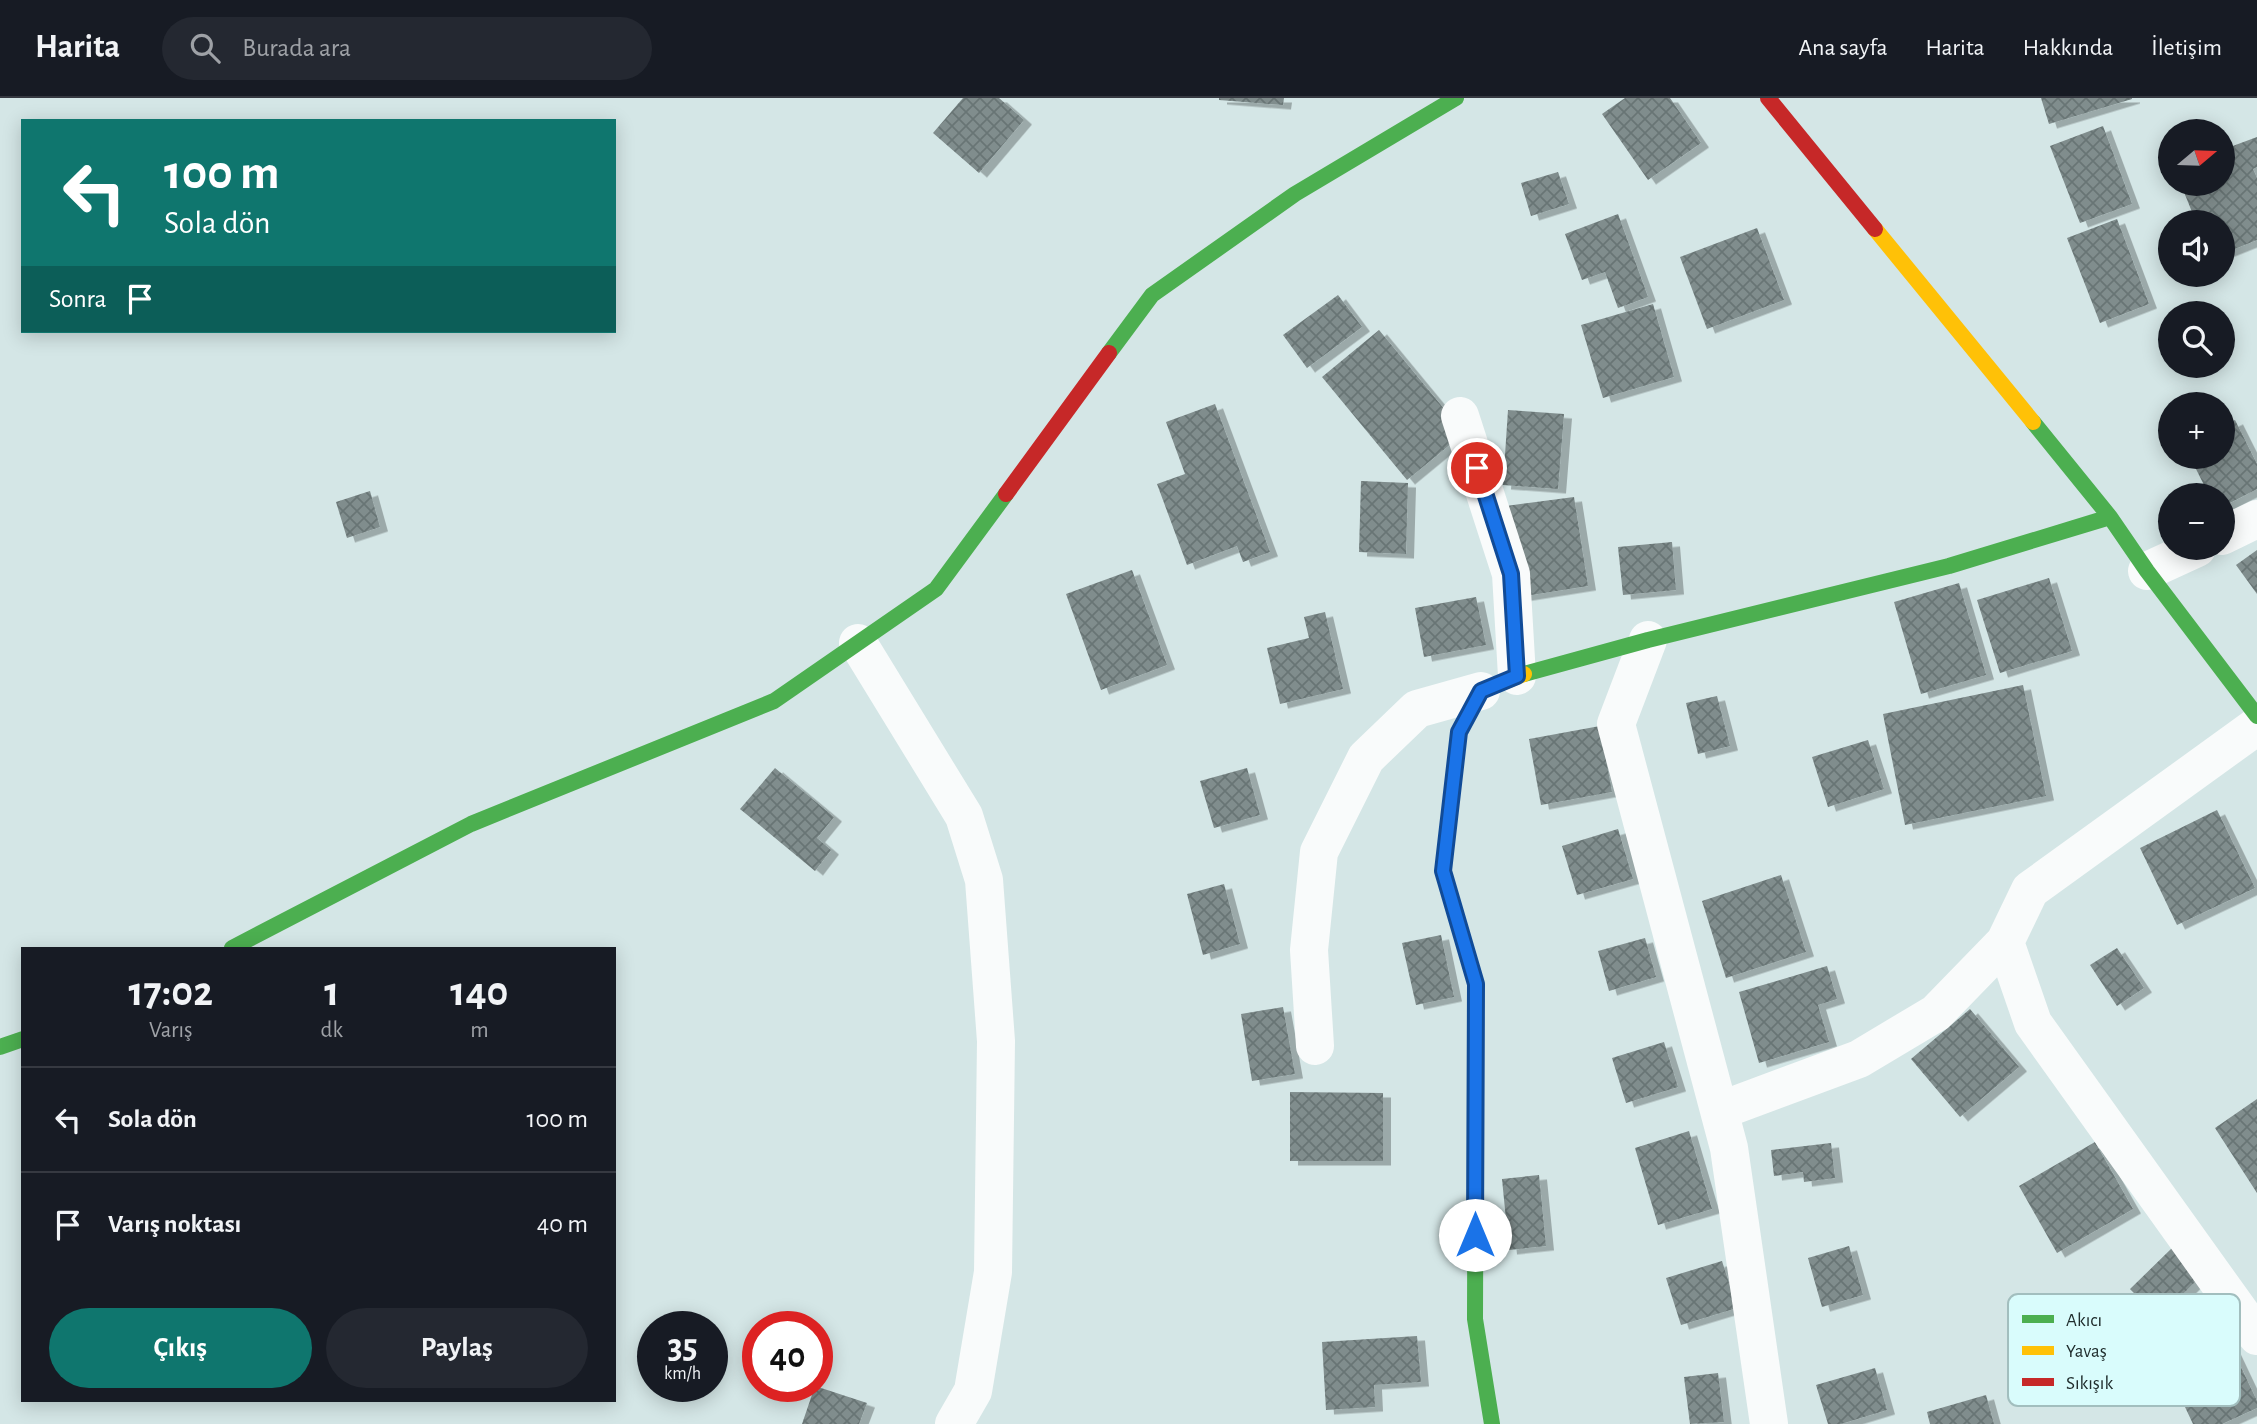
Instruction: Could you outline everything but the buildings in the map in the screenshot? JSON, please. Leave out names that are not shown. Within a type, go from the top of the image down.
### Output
[{"type":"street","points":[[234,947],[471,824],[775,701],[936,589],[1152,295],[1295,194],[1457,98]]},
{"type":"street","points":[[1768,98],[2110,517],[2147,571],[2257,716]]},
{"type":"street","points":[[1460,416],[1511,574],[1517,676]]},
{"type":"street","points":[[1315,1046],[1309,950],[1318,852],[1366,758],[1418,709],[1481,691],[1517,676],[1648,640],[1949,566],[2110,517]]},
{"type":"street","points":[[2235,530],[2257,520]]},
{"type":"street","points":[[2147,571],[2171,560]]},
{"type":"street","points":[[1648,640],[1616,724],[1729,1148],[1769,1424]]},
{"type":"street","points":[[858,643],[964,816],[984,880],[996,1041],[993,1272],[973,1391],[954,1424]]},
{"type":"street","points":[[1481,691],[1459,732],[1443,871],[1476,984],[1475,1319],[1492,1424]]},
{"type":"street","points":[[1719,1111],[1859,1059],[1936,1013],[2005,942],[2030,890],[2257,726]]},
{"type":"street","points":[[2005,942],[2033,1023],[2227,1294]]},
{"type":"street","points":[[0,1047],[21,1040]]},
{"type":"street","points":[[2240,1312],[2257,1336]]},
{"type":"traffic: fast","points":[[1109,353],[1152,295],[1295,194],[1456,98]]},
{"type":"traffic: fast","points":[[2033,422],[2110,517],[2147,571],[2257,716]]},
{"type":"traffic: fast","points":[[234,947],[471,824],[774,701],[936,589],[1006,494]]},
{"type":"traffic: fast","points":[[1524,674],[1648,640],[1949,566],[2110,517]]},
{"type":"traffic: fast","points":[[1471,967],[1476,984],[1475,1319],[1492,1424]]},
{"type":"traffic: fast","points":[[0,1047],[21,1040]]},
{"type":"traffic: slow","points":[[1875,229],[2033,422]]},
{"type":"traffic: slow","points":[[1471,967],[1443,871],[1459,732],[1481,691],[1524,674]]},
{"type":"traffic: jam","points":[[1768,98],[1875,229]]},
{"type":"traffic: jam","points":[[1006,494],[1109,353]]},
{"type":"route","points":[[1475,1235],[1476,984],[1443,871],[1459,732],[1481,691],[1517,676],[1511,574],[1477,468]]}]
